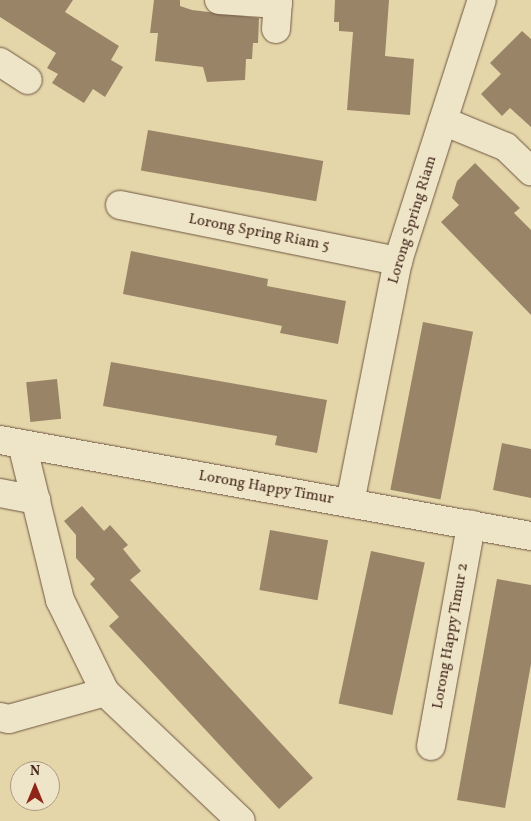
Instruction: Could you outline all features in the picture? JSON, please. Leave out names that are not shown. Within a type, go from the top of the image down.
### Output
[{"type":"street","points":[[219,0],[277,11]]},
{"type":"street","name":"Lorong Spring Riam","points":[[350,503],[398,261],[482,0]]},
{"type":"street","points":[[0,62],[28,80]]},
{"type":"street","points":[[443,121],[506,147],[531,171]]},
{"type":"street","name":"Lorong Spring Riam 5","points":[[120,205],[398,261]]},
{"type":"street","points":[[11,442],[36,500],[60,600],[105,692],[240,821]]},
{"type":"street","name":"Lorong Happy Timur","points":[[11,442],[531,536]]},
{"type":"street","points":[[0,493],[36,500]]},
{"type":"street","name":"Lorong Happy Timur 2","points":[[431,746],[471,525]]},
{"type":"street","points":[[0,717],[9,719],[105,692]]},
{"type":"building","points":[[0,0],[73,0],[65,12],[119,46],[111,60],[123,67],[105,97],[93,89],[84,103],[52,83],[58,74],[47,68],[56,53],[0,17]]},
{"type":"building","points":[[154,0],[180,0],[180,6],[192,10],[259,18],[258,43],[253,43],[252,59],[246,59],[245,80],[207,82],[203,67],[155,61],[158,33],[150,33]]},
{"type":"building","points":[[335,0],[389,0],[385,56],[414,59],[410,115],[347,110],[353,32],[339,31],[339,22],[334,22]]},
{"type":"building","points":[[522,31],[531,39],[531,127],[510,108],[502,116],[481,94],[501,74],[490,63]]},
{"type":"building","points":[[148,130],[323,161],[316,201],[141,170]]},
{"type":"building","points":[[475,163],[520,208],[514,213],[531,230],[531,315],[441,222],[459,205],[452,198],[457,181]]},
{"type":"building","points":[[131,251],[268,279],[267,286],[346,301],[338,344],[280,333],[282,326],[123,294]]},
{"type":"building","points":[[423,322],[473,332],[440,500],[390,490]]},
{"type":"building","points":[[111,362],[327,400],[317,453],[275,445],[277,436],[103,406]]},
{"type":"building","points":[[57,379],[61,419],[30,422],[26,382]]},
{"type":"building","points":[[502,443],[531,449],[531,498],[493,490]]},
{"type":"building","points":[[82,506],[104,531],[110,525],[128,545],[123,549],[141,571],[130,580],[313,778],[279,809],[109,626],[119,617],[90,584],[95,579],[76,558],[76,535],[64,521]]},
{"type":"building","points":[[270,530],[328,540],[318,600],[259,590]]},
{"type":"building","points":[[371,551],[425,562],[392,715],[339,704]]},
{"type":"building","points":[[497,579],[531,585],[531,664],[505,808],[457,800]]}]
